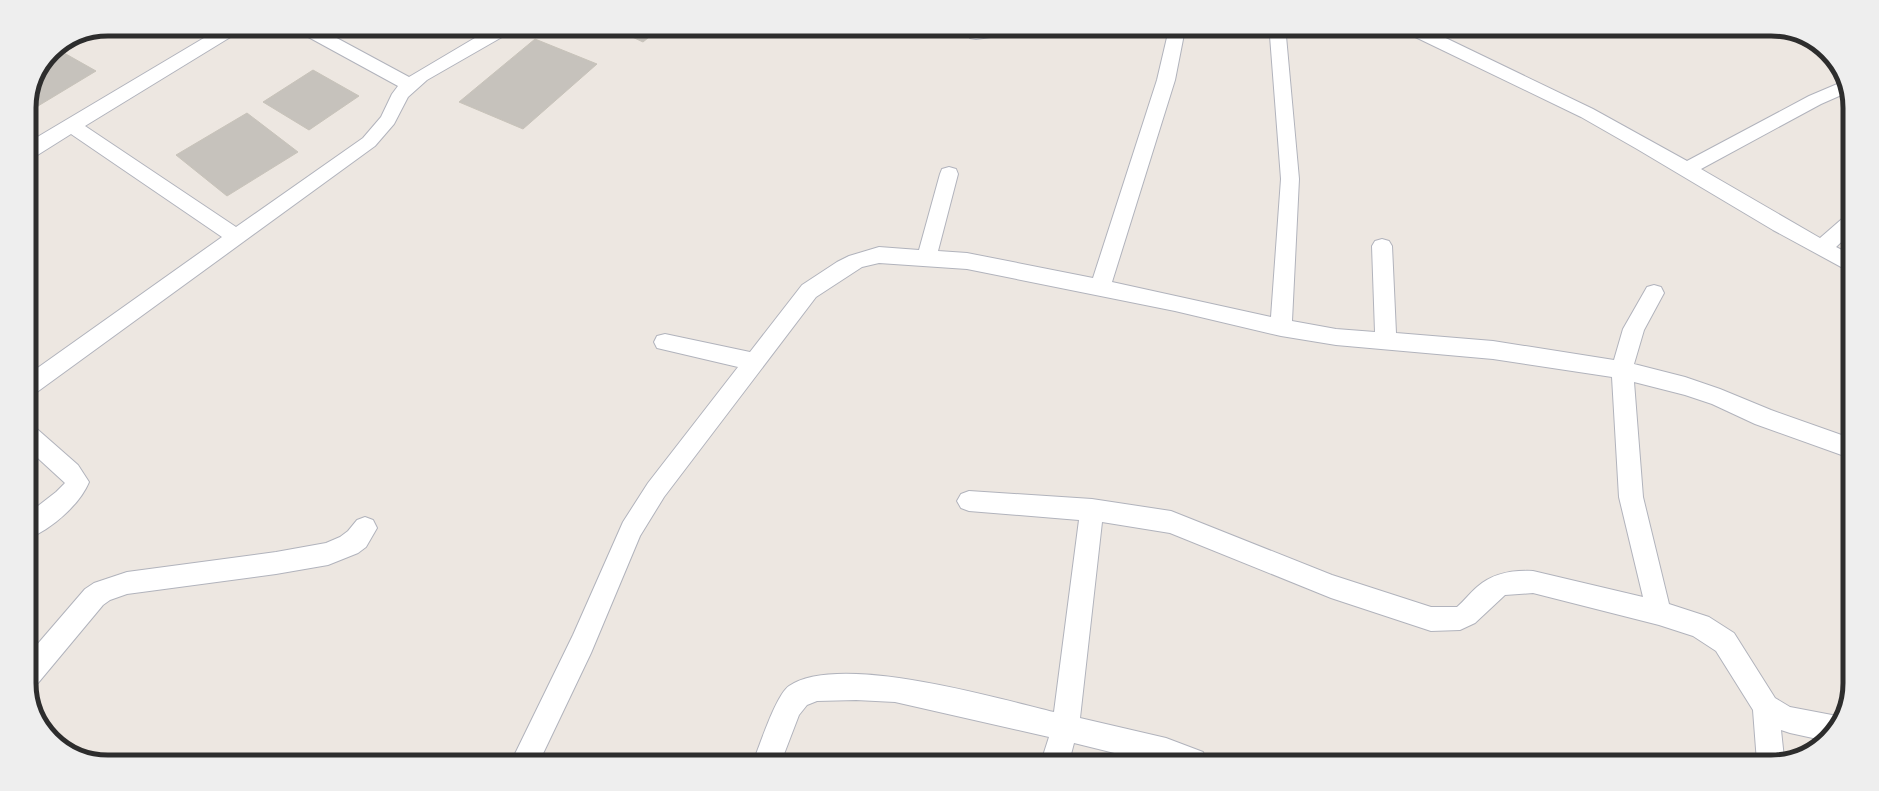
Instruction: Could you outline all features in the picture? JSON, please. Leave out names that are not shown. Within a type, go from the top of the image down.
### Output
[{"type":"street","points":[[36,147],[219,36]]},
{"type":"street","points":[[320,36],[410,85]]},
{"type":"street","points":[[36,381],[369,142],[388,120],[401,94],[410,85],[431,70],[491,36]]},
{"type":"street","points":[[1100,287],[1166,80],[1175,36]]},
{"type":"street","points":[[1278,36],[1290,179],[1281,328]]},
{"type":"street","points":[[1427,36],[1586,113],[1687,169],[1780,225],[1843,259]]},
{"type":"street","points":[[1687,169],[1815,100],[1841,88]]},
{"type":"street","points":[[71,125],[236,237]]},
{"type":"street","points":[[927,257],[949,174]]},
{"type":"street","points":[[1822,248],[1843,229]]},
{"type":"street","points":[[1382,246],[1386,342]]},
{"type":"street","points":[[528,755],[582,644],[631,530],[656,490],[809,291],[844,267],[856,261],[879,255],[927,257],[967,261],[1175,303],[1281,328],[1336,337],[1493,350],[1622,370],[1692,388],[1720,398],[1763,417],[1843,446]]},
{"type":"street","points":[[1654,293],[1634,329],[1622,370],[1631,497],[1659,613]]},
{"type":"street","points":[[665,342],[754,362]]},
{"type":"street","points":[[36,442],[70,472],[77,482],[70,494],[36,521]]},
{"type":"street","points":[[969,501],[1092,510],[1171,522],[1331,586],[1431,619],[1448,620],[1464,616],[1490,590],[1500,584],[1514,581],[1533,582],[1659,613],[1700,626],[1725,642],[1753,684],[1766,707],[1770,755]]},
{"type":"street","points":[[1057,755],[1065,728],[1092,510]]},
{"type":"street","points":[[36,666],[94,598],[103,591],[127,583],[276,563],[328,554],[349,545],[357,539],[365,528]]},
{"type":"street","points":[[770,755],[789,706],[798,695],[817,688],[895,689],[1174,755]]},
{"type":"street","points":[[1766,707],[1778,715],[1790,720],[1828,727]]},
{"type":"building","points":[[630,36],[650,36],[643,42]]},
{"type":"building","points":[[535,39],[597,64],[523,129],[459,102]]},
{"type":"building","points":[[63,52],[96,71],[38,106],[36,103],[41,80],[51,64]]},
{"type":"building","points":[[313,70],[359,96],[309,130],[263,102]]},
{"type":"building","points":[[247,113],[298,152],[227,196],[176,155]]}]
